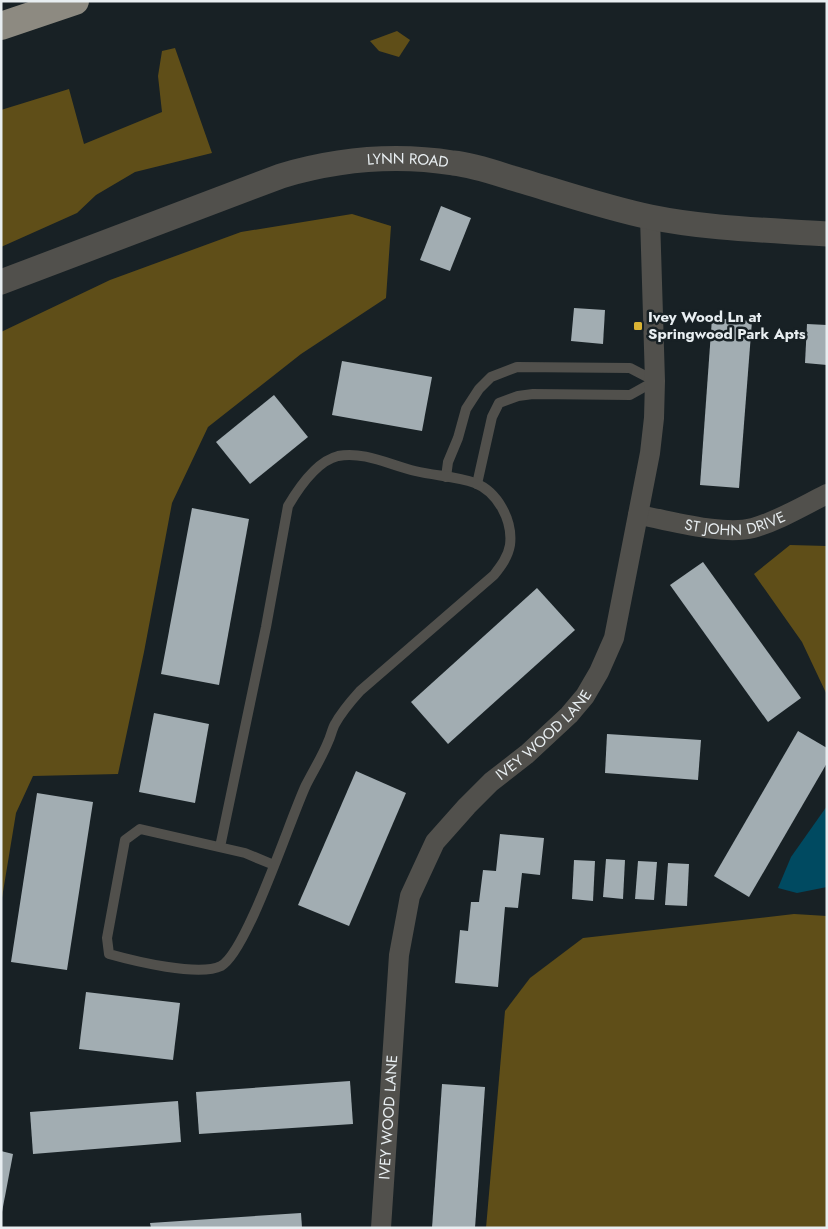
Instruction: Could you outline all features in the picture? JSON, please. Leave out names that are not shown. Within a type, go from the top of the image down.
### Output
[{"type":"highway","points":[[1,26],[74,1]]},
{"type":"street","name":"LYNN ROAD","points":[[1,282],[282,176],[309,168],[366,159],[395,157],[455,163],[650,217],[701,225],[827,234]]},
{"type":"street","name":"IVEY WOOD LANE","points":[[381,1228],[399,954],[410,896],[435,842],[491,782],[527,754],[569,715],[585,696],[599,672],[614,638],[650,453],[654,418],[655,381],[650,217]]},
{"type":"street","name":"ST JOHN DRIVE","points":[[638,514],[716,529],[751,528],[766,523],[827,494]]},
{"type":"lane","points":[[446,476],[448,462],[458,438],[466,409],[479,389],[491,377],[497,374],[517,368],[630,368],[655,381]]},
{"type":"lane","points":[[477,484],[492,417],[499,403],[518,396],[533,394],[630,395],[655,381]]},
{"type":"lane","points":[[220,847],[266,627],[288,506],[297,490],[318,467],[336,456],[357,455],[416,471],[477,484],[493,496],[504,511],[509,528],[510,545],[505,561],[487,581],[360,691],[347,706],[335,724],[328,742],[305,786],[274,865],[237,949],[222,965],[209,970],[145,964],[109,954],[107,938],[125,840],[140,830],[245,853],[274,865]]},
{"type":"shaded area","points":[[397,31],[410,40],[399,57],[379,51],[370,41]]},
{"type":"shaded area","points":[[175,48],[212,153],[135,172],[96,195],[77,213],[1,247],[1,110],[69,89],[84,144],[162,112],[158,76],[162,51]]},
{"type":"shaded area","points":[[352,214],[391,226],[386,298],[301,354],[208,427],[172,503],[144,652],[118,774],[33,776],[16,813],[1,904],[1,332],[110,280],[241,232]]},
{"type":"shaded area","points":[[790,545],[827,546],[827,695],[802,642],[754,574]]},
{"type":"shaded area","points":[[794,914],[827,916],[827,1228],[486,1228],[505,1011],[530,978],[583,938]]},
{"type":"water","points":[[827,806],[827,887],[797,893],[778,888],[791,857]]},
{"type":"building","points":[[441,206],[471,218],[450,271],[420,260]]},
{"type":"building","points":[[574,308],[605,310],[603,344],[571,341]]},
{"type":"building","points":[[712,318],[752,321],[739,488],[700,485]]},
{"type":"building","points":[[807,324],[827,325],[827,365],[805,363]]},
{"type":"building","points":[[342,361],[432,377],[422,431],[332,415]]},
{"type":"building","points":[[274,395],[308,437],[250,484],[216,442]]},
{"type":"building","points":[[192,508],[249,519],[219,685],[161,674]]},
{"type":"building","points":[[703,562],[801,698],[768,722],[670,585]]},
{"type":"building","points":[[537,588],[575,630],[448,744],[411,702]]},
{"type":"building","points":[[154,713],[209,724],[195,803],[139,792]]},
{"type":"building","points":[[798,731],[827,748],[827,763],[749,897],[714,876]]},
{"type":"building","points":[[607,734],[701,740],[698,780],[605,773]]},
{"type":"building","points":[[356,771],[406,793],[349,926],[298,905]]},
{"type":"building","points":[[37,793],[93,802],[67,970],[11,962]]},
{"type":"building","points":[[500,834],[544,838],[540,875],[522,873],[518,908],[505,907],[498,987],[455,983],[460,930],[468,931],[471,902],[479,902],[483,870],[496,871]]},
{"type":"building","points":[[606,859],[625,860],[623,899],[603,897]]},
{"type":"building","points":[[574,860],[595,861],[593,901],[572,899]]},
{"type":"building","points":[[638,861],[657,862],[654,900],[635,899]]},
{"type":"building","points":[[668,863],[689,864],[687,906],[665,905]]},
{"type":"building","points":[[86,992],[180,1003],[173,1060],[79,1049]]},
{"type":"building","points":[[350,1081],[353,1124],[199,1134],[196,1092]]},
{"type":"building","points":[[442,1084],[485,1087],[475,1228],[432,1228]]},
{"type":"building","points":[[178,1101],[181,1142],[33,1154],[30,1112]]},
{"type":"building","points":[[1,1151],[13,1154],[2,1212],[1,1212]]},
{"type":"building","points":[[301,1213],[302,1228],[151,1228],[150,1223]]},
{"type":"place","name":"Ivey Wood Ln at Springwood Park Apts","points":[[638,326]]}]
